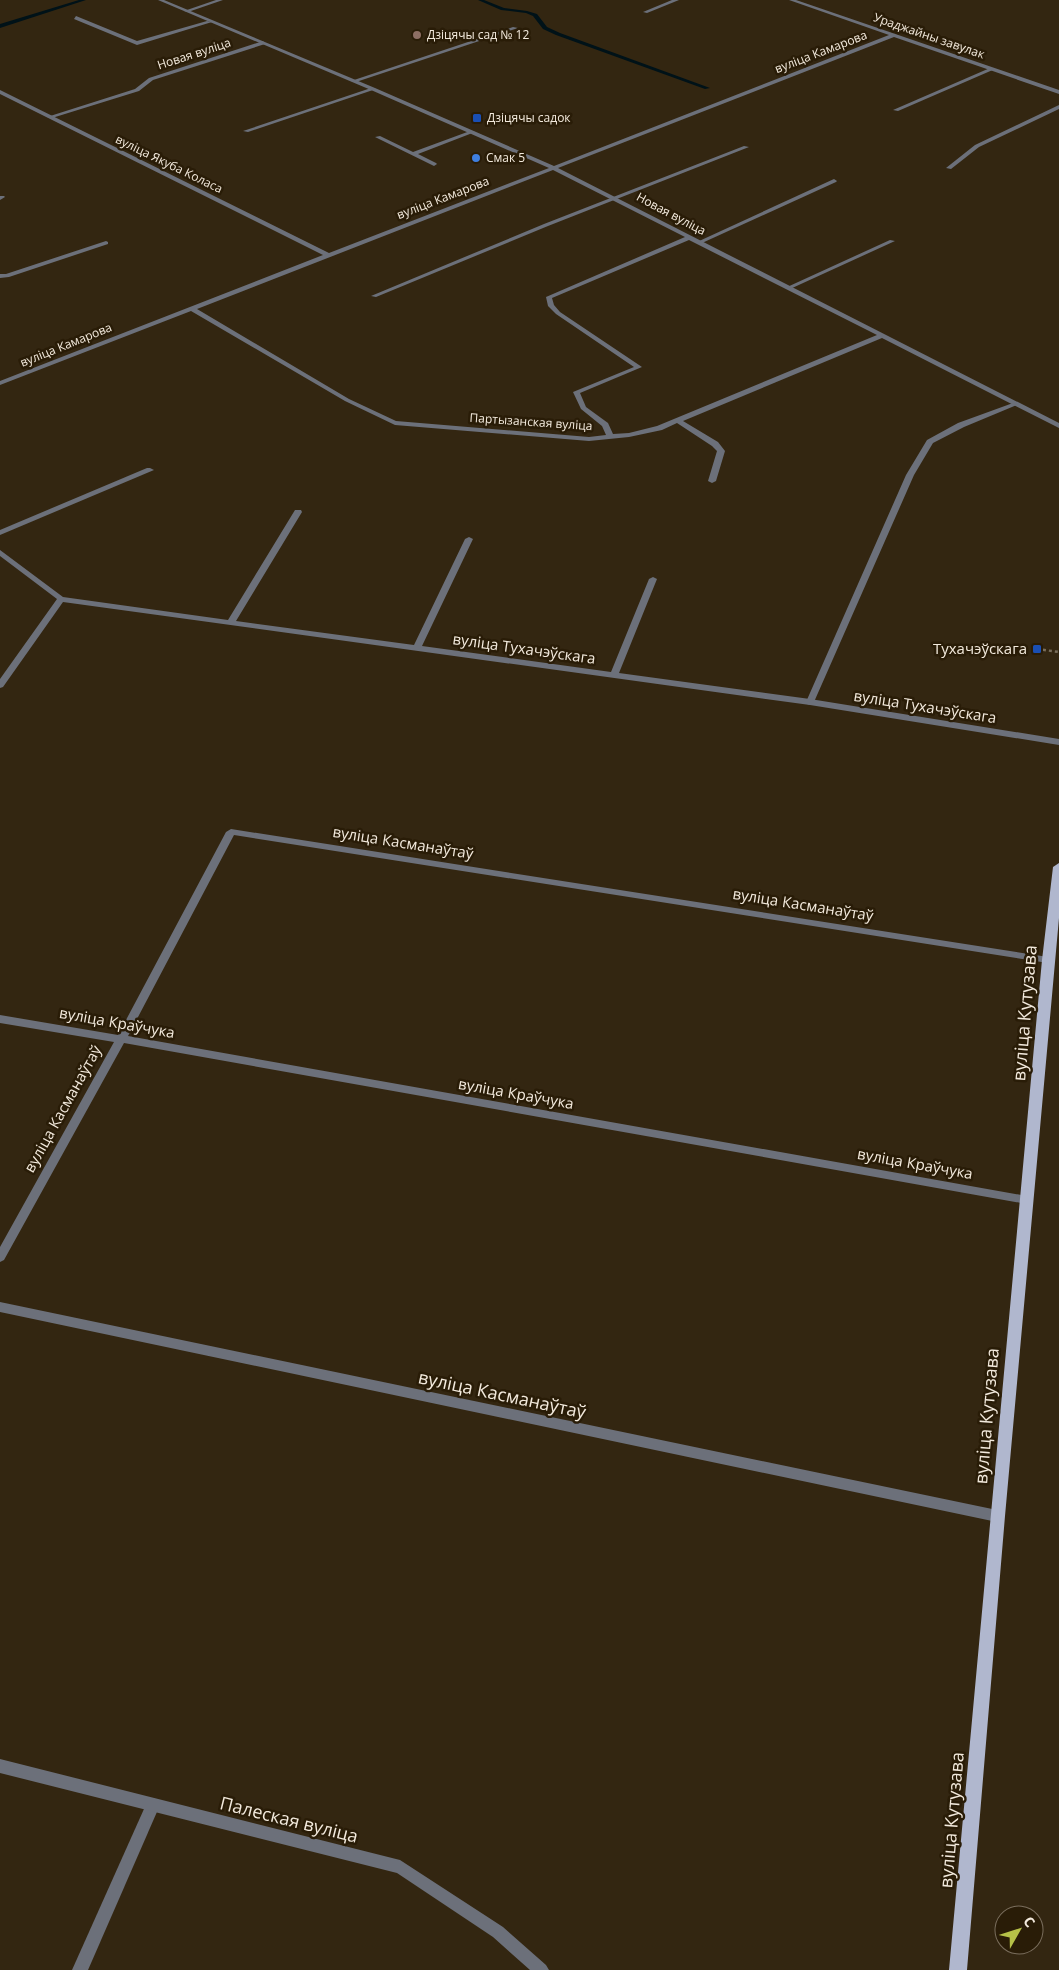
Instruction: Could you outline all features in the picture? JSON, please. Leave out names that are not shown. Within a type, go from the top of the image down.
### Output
[{"type":"main road","name":"вуліца Кутузава","points":[[958,1970],[996,1516],[1048,960],[1059,867]]},
{"type":"street","name":"Новая вуліца","points":[[160,0],[373,89],[552,167],[1059,426]]},
{"type":"street","points":[[186,11],[221,0]]},
{"type":"street","points":[[645,12],[677,0]]},
{"type":"street","name":"Ураджайны завулак","points":[[791,0],[1059,92]]},
{"type":"street","points":[[76,18],[137,43],[210,22]]},
{"type":"street","points":[[354,81],[515,28]]},
{"type":"street","name":"вуліца Камарова","points":[[0,383],[895,35]]},
{"type":"street","name":"Новая вуліца","points":[[50,117],[137,90],[151,79],[263,43]]},
{"type":"street","points":[[896,110],[992,69]]},
{"type":"street","points":[[246,131],[373,89]]},
{"type":"street","name":"вуліца Якуба Коласа","points":[[0,92],[328,255]]},
{"type":"street","points":[[949,168],[977,146],[1059,107]]},
{"type":"street","points":[[413,154],[472,132]]},
{"type":"street","points":[[378,137],[434,164]]},
{"type":"street","points":[[374,296],[746,147]]},
{"type":"street","points":[[700,242],[834,181]]},
{"type":"street","points":[[610,437],[605,425],[583,408],[576,392],[638,367],[558,313],[551,306],[549,296],[690,237]]},
{"type":"street","points":[[788,288],[892,241]]},
{"type":"street","points":[[0,276],[7,276],[106,243]]},
{"type":"street","name":"Партызанская вуліца","points":[[191,308],[347,400],[395,423],[589,439],[659,428],[881,336]]},
{"type":"street","points":[[810,702],[910,475],[930,442],[961,425],[1015,404]]},
{"type":"street","points":[[677,420],[715,444],[721,451],[712,481]]},
{"type":"street","points":[[0,533],[150,470]]},
{"type":"street","points":[[231,622],[298,512]]},
{"type":"street","points":[[417,648],[469,539]]},
{"type":"street","name":"вуліца Тухачэўскага","points":[[0,552],[61,599],[810,702],[1059,742]]},
{"type":"street","points":[[614,675],[653,579]]},
{"type":"street","points":[[0,685],[61,599]]},
{"type":"street","name":"вуліца Касманаўтаў","points":[[0,1257],[121,1038],[231,832],[1048,960]]},
{"type":"street","name":"вуліца Краўчука","points":[[0,1019],[121,1038],[1026,1200]]},
{"type":"street","name":"вуліца Касманаўтаў","points":[[0,1306],[996,1516]]},
{"type":"street","name":"Палеская вуліца","points":[[0,1766],[400,1867],[498,1932],[541,1970]]},
{"type":"street","points":[[80,1970],[153,1805]]},
{"type":"path","points":[[1037,649],[1059,652]]},
{"type":"waterway","points":[[0,26],[84,0]]},
{"type":"waterway","points":[[480,0],[503,9],[535,15],[545,28],[558,34],[707,88]]},
{"type":"place","name":"Дзіцячы сад № 12","points":[[417,35]]},
{"type":"place","name":"Дзіцячы садок","points":[[477,118]]},
{"type":"place","name":"Смак 5","points":[[476,158]]},
{"type":"place","name":"Тухачэўскага","points":[[1037,649]]}]
